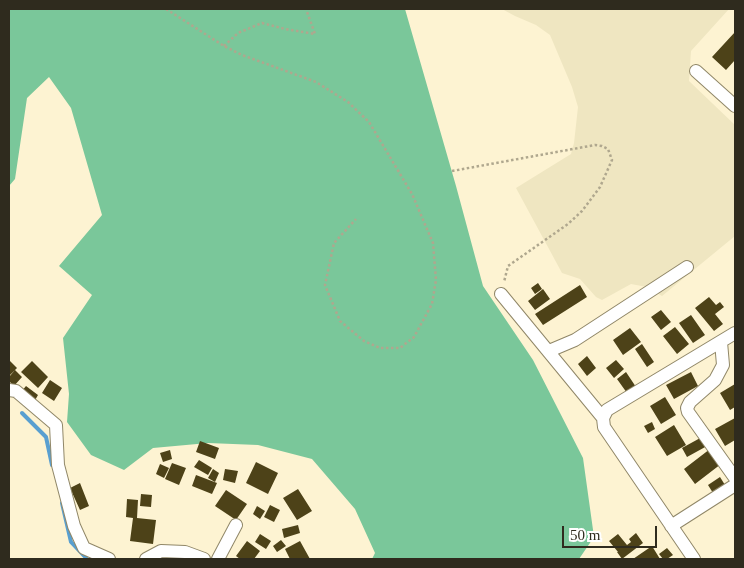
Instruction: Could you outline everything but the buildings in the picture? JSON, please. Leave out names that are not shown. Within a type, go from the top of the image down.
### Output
[{"type":"street","points":[[696,71],[735,106]]},
{"type":"street","points":[[548,351],[575,340],[687,267]]},
{"type":"street","points":[[501,294],[603,418]]},
{"type":"street","points":[[694,559],[604,427],[603,418],[607,410],[735,334]]},
{"type":"street","points":[[721,342],[723,365],[715,380],[690,402],[687,408],[735,478]]},
{"type":"street","points":[[9,390],[16,391],[56,425],[58,465],[74,526],[84,548],[109,559]]},
{"type":"street","points":[[671,526],[735,485]]},
{"type":"street","points":[[218,559],[236,525]]},
{"type":"street","points":[[146,559],[162,551],[185,552],[204,559]]},
{"type":"path","points":[[166,9],[224,46],[242,55],[316,82],[348,102],[369,122],[412,194],[433,243],[436,280],[432,304],[414,337],[400,348],[380,348],[364,341],[340,321],[325,285],[334,243],[356,219]]},
{"type":"path","points":[[224,46],[238,33],[262,23],[315,34],[306,9]]},
{"type":"path","points":[[452,172],[595,145],[608,149],[612,160],[600,187],[582,211],[568,224],[508,266],[501,294]]},
{"type":"green space","points":[[9,9],[405,9],[483,286],[533,360],[583,458],[594,537],[579,559],[372,559],[375,553],[355,509],[312,459],[258,445],[208,443],[153,448],[124,470],[91,455],[67,422],[69,394],[63,338],[92,295],[59,266],[102,215],[71,108],[49,77],[27,98],[15,179],[9,186]]},
{"type":"sand","points":[[502,9],[729,9],[691,51],[689,81],[735,125],[735,236],[662,296],[647,287],[631,284],[602,300],[596,297],[580,279],[562,273],[516,188],[571,154],[578,107],[572,87],[550,35],[536,25]]},
{"type":"waterway","points":[[22,413],[46,437],[52,465]]},
{"type":"waterway","points":[[62,503],[71,542],[87,559]]}]
